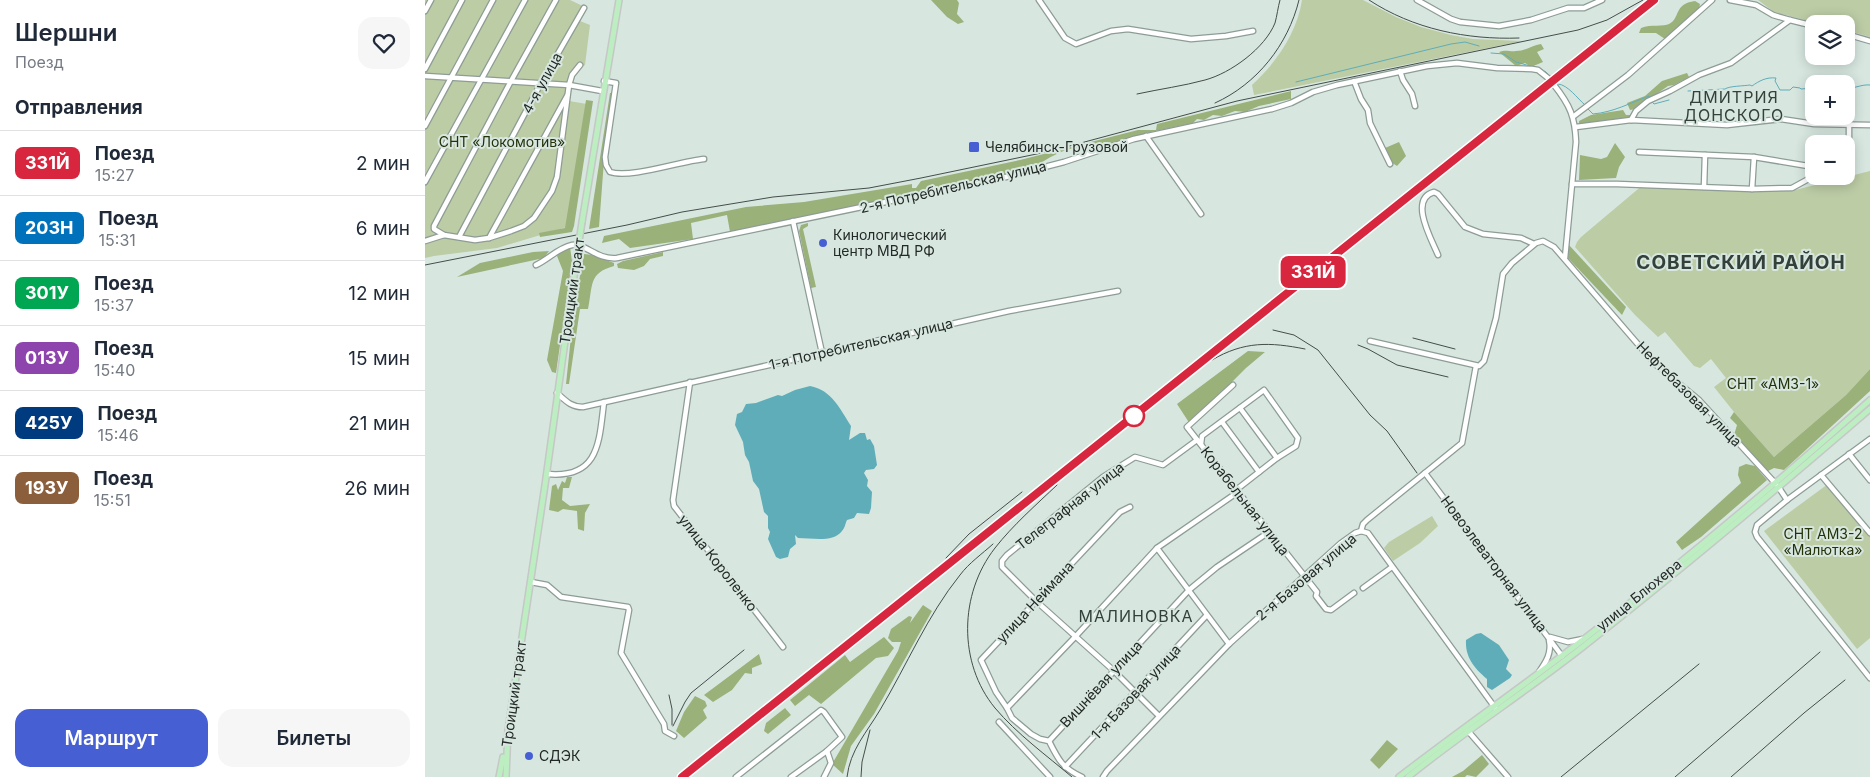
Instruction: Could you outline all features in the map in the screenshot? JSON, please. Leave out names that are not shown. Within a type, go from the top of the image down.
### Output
[{"type":"main road","name":"Троицкий тракт","points":[[506,777],[506,747],[547,474],[577,255],[602,90],[619,0]]},
{"type":"main road","name":"улица Блюхера","points":[[1399,777],[1467,729],[1586,638],[1777,486],[1870,400]]},
{"type":"main road","name":"улица Блюхера","points":[[1495,708],[1583,647],[1870,409]]},
{"type":"main road","name":"улица Блюхера","points":[[1408,777],[1467,729]]},
{"type":"main road","points":[[499,777],[506,747]]},
{"type":"street","points":[[425,11],[431,0]]},
{"type":"street","points":[[425,69],[462,0]]},
{"type":"street","points":[[425,126],[493,0]]},
{"type":"street","points":[[425,182],[525,0]]},
{"type":"street","points":[[556,0],[511,81],[434,229],[444,235],[475,240],[511,232],[529,222],[555,183],[559,166],[569,85],[572,75],[580,65]]},
{"type":"street","points":[[1039,0],[1065,38],[1076,44],[1111,31],[1128,29],[1191,38],[1226,36],[1253,31]]},
{"type":"street","points":[[1417,0],[1460,22],[1499,26],[1531,20],[1568,8],[1584,8],[1602,0]]},
{"type":"street","points":[[1574,116],[1628,75],[1712,0]]},
{"type":"street","points":[[1730,0],[1756,5],[1773,15],[1805,24]]},
{"type":"street","name":"4-я улица","points":[[459,237],[583,8]]},
{"type":"street","points":[[1631,120],[1636,111],[1648,101],[1699,75],[1731,63],[1790,20]]},
{"type":"street","points":[[1855,37],[1870,41]]},
{"type":"street","name":"2-я Потребительская улица","points":[[536,265],[547,260],[555,252],[571,246],[583,247],[603,258],[617,258],[1006,177],[1064,162],[1111,145],[1291,103],[1313,92],[1354,81],[1427,66],[1457,63],[1495,68],[1532,68],[1548,78]]},
{"type":"street","points":[[1400,71],[1403,80],[1412,94],[1415,106]]},
{"type":"street","points":[[425,76],[569,85],[602,90]]},
{"type":"street","points":[[604,81],[616,83],[605,157],[606,165],[610,172],[620,174],[705,159]]},
{"type":"street","points":[[1354,81],[1361,99],[1368,110],[1370,123],[1389,164]]},
{"type":"street","points":[[1554,85],[1565,99],[1574,116],[1576,127],[1565,258]]},
{"type":"street","points":[[489,238],[568,93]]},
{"type":"street","points":[[1576,127],[1631,120],[1727,125],[1781,119],[1805,123]]},
{"type":"street","points":[[1849,125],[1849,135]]},
{"type":"street","points":[[1855,125],[1870,125]]},
{"type":"street","points":[[1146,136],[1201,214]]},
{"type":"street","points":[[1639,152],[1755,157],[1805,165]]},
{"type":"street","points":[[1704,187],[1705,155]]},
{"type":"street","points":[[1752,189],[1755,157]]},
{"type":"street","points":[[1572,184],[1752,189],[1793,188],[1805,181]]},
{"type":"street","name":"Нефтебазовая улица","points":[[1438,255],[1422,215],[1421,204],[1425,196],[1434,192],[1438,194],[1465,227],[1483,234],[1521,238],[1533,244],[1540,241],[1549,243],[1565,258],[1655,364],[1699,400],[1777,486],[1787,500]]},
{"type":"street","points":[[793,221],[822,353]]},
{"type":"street","points":[[425,241],[444,235]]},
{"type":"street","points":[[1371,342],[1479,366],[1484,361],[1496,318],[1503,274],[1533,244]]},
{"type":"street","name":"1-я Потребительская улица","points":[[557,393],[574,406],[604,402],[1009,311],[1118,291]]},
{"type":"street","name":"2-я Базовая улица","points":[[1103,777],[1229,644],[1341,543],[1361,531],[1363,524],[1462,443],[1476,366]]},
{"type":"street","name":"улица Короленко","points":[[690,382],[673,500],[674,506],[783,647]]},
{"type":"street","name":"Корабельная улица","points":[[1233,384],[1187,427],[1317,592],[1316,596],[1329,610],[1354,593]]},
{"type":"street","points":[[1082,777],[1065,767],[1057,757],[1049,741],[1021,727],[1012,718],[1007,708],[1075,638],[1157,548],[1237,491],[1277,458],[1296,446],[1298,438],[1264,390],[1202,436],[1199,442]]},
{"type":"street","points":[[547,474],[573,471],[592,458],[599,444],[604,402]]},
{"type":"street","points":[[1240,408],[1277,458]]},
{"type":"street","points":[[1221,422],[1259,472]]},
{"type":"street","points":[[1870,439],[1787,500],[1757,526],[1756,534],[1870,678]]},
{"type":"street","name":"Телеграфная улица","points":[[1035,601],[1002,567],[1002,560],[1007,555],[1103,477],[1135,457],[1163,465],[1199,442]]},
{"type":"street","points":[[1849,454],[1870,480]]},
{"type":"street","name":"Новоэлеваторная улица","points":[[1425,474],[1562,656]]},
{"type":"street","points":[[1821,475],[1870,533]]},
{"type":"street","name":"улица Неймана","points":[[1007,708],[996,692],[981,660],[1120,512],[1129,507]]},
{"type":"street","points":[[1361,531],[1368,534],[1495,708]]},
{"type":"street","name":"Вишнёвая улица","points":[[1049,741],[1189,590],[1213,570],[1269,532]]},
{"type":"street","points":[[1157,548],[1206,616],[1229,644]]},
{"type":"street","points":[[1363,588],[1392,566]]},
{"type":"street","points":[[531,582],[547,585],[561,597],[628,607],[621,653],[664,724],[665,731],[674,736]]},
{"type":"street","points":[[1035,601],[1113,670],[1159,716]]},
{"type":"street","name":"1-я Базовая улица","points":[[1065,767],[1206,616]]},
{"type":"street","points":[[1537,674],[1547,662],[1550,650],[1548,637],[1568,642],[1586,638]]},
{"type":"street","points":[[736,777],[818,711],[824,712],[842,737],[827,751],[791,777]]},
{"type":"street","points":[[999,722],[1050,777]]},
{"type":"street","points":[[1467,729],[1508,777]]},
{"type":"street","points":[[824,777],[831,763],[827,751]]},
{"type":"green space","name":"СНТ «Локомотив»","points":[[425,0],[570,0],[585,7],[580,21],[590,25],[585,65],[576,72],[569,101],[587,104],[567,227],[497,248],[425,258]]},
{"type":"green space","points":[[931,0],[957,0],[959,3],[957,14],[964,22],[958,24],[947,17]]},
{"type":"green space","points":[[1302,0],[1363,0],[1421,27],[1451,35],[1473,39],[1523,41],[1254,95],[1252,85],[1284,47],[1295,24]]},
{"type":"green space","points":[[1758,0],[1870,0],[1870,37],[1855,33],[1855,15],[1805,15],[1805,20],[1774,12]]},
{"type":"green space","points":[[1695,1],[1700,4],[1699,9],[1665,39],[1656,33],[1639,33],[1641,28],[1669,24],[1683,5]]},
{"type":"green space","points":[[1541,44],[1544,49],[1537,52],[1543,62],[1531,67],[1525,63],[1516,66],[1499,52],[1520,51]]},
{"type":"green space","points":[[1687,73],[1689,77],[1668,86],[1635,109],[1630,110],[1627,103],[1645,96],[1662,81]]},
{"type":"green space","points":[[1291,91],[1291,99],[1259,106],[1245,112],[1235,111],[1222,116],[1213,115],[1204,120],[1197,119],[1193,123],[1146,133],[1089,151],[1074,148],[1066,150],[1030,169],[730,232],[727,215],[691,223],[693,239],[630,248],[619,239],[602,243],[604,236],[746,207],[804,202],[912,184],[912,188],[916,188],[921,181],[1020,160],[1138,130],[1156,130],[1157,124]]},
{"type":"green space","points":[[610,93],[613,93],[605,147],[599,227],[589,229]]},
{"type":"green space","points":[[586,100],[593,101],[572,232],[540,237],[539,233],[565,228]]},
{"type":"green space","points":[[1623,110],[1626,115],[1632,115],[1629,119],[1579,126],[1579,121],[1591,115]]},
{"type":"green space","points":[[1399,142],[1406,156],[1397,166],[1388,160],[1385,148]]},
{"type":"green space","points":[[1615,143],[1625,157],[1619,167],[1616,178],[1579,180],[1580,155],[1601,159],[1607,157]]},
{"type":"green space","name":"СНТ «АМЗ-1»","points":[[1870,171],[1870,369],[1846,395],[1774,457],[1714,387],[1726,378],[1711,359],[1700,368],[1694,366],[1665,332],[1658,337],[1635,315],[1575,247],[1581,237],[1644,184],[1795,190],[1815,185],[1855,185],[1855,175]]},
{"type":"green space","points":[[808,223],[808,226],[803,229],[816,287],[811,288],[799,231],[801,225]]},
{"type":"green space","points":[[1569,245],[1626,307],[1622,315],[1568,258]]},
{"type":"green space","points":[[570,247],[572,261],[556,373],[552,372],[547,360],[563,271],[557,256],[559,252]]},
{"type":"green space","points":[[549,251],[544,258],[457,277],[480,263],[533,252]]},
{"type":"green space","points":[[663,252],[663,256],[650,259],[644,266],[634,270],[618,268],[617,264],[623,261]]},
{"type":"green space","points":[[584,254],[593,255],[614,263],[614,266],[600,272],[596,277],[593,282],[588,309],[580,309],[569,384],[566,384],[574,308]]},
{"type":"green space","points":[[1248,351],[1265,352],[1246,368],[1190,424],[1177,404]]},
{"type":"green space","points":[[1870,369],[1870,391],[1784,470],[1774,468],[1768,471],[1734,435],[1737,425],[1730,418],[1734,412],[1774,457],[1846,395]]},
{"type":"green space","points":[[1746,464],[1755,466],[1767,480],[1701,537],[1682,550],[1676,542],[1741,483],[1738,475],[1739,467]]},
{"type":"green space","points":[[567,477],[572,477],[569,488],[563,488],[562,500],[570,506],[590,504],[585,513],[584,531],[578,529],[577,511],[563,509],[558,512],[549,510],[552,486],[556,484],[558,490],[562,481],[565,483]]},
{"type":"green space","name":"СНТ АМЗ-2 «Малютка»","points":[[1828,484],[1870,536],[1870,638],[1857,649],[1764,531]]},
{"type":"green space","points":[[1432,516],[1438,526],[1420,543],[1393,561],[1384,548],[1389,542]]},
{"type":"green space","points":[[923,605],[932,611],[874,714],[851,746],[843,774],[832,764],[898,651],[901,642],[892,642],[888,638],[891,629],[909,616],[912,617],[910,623]]},
{"type":"green space","points":[[884,637],[894,648],[888,656],[876,658],[821,704],[809,695],[795,706],[790,700],[845,655],[850,662]]},
{"type":"green space","points":[[759,654],[762,664],[752,668],[752,674],[745,673],[732,690],[713,702],[704,695]]},
{"type":"green space","points":[[695,696],[705,701],[707,706],[703,710],[707,718],[684,738],[676,731],[684,712]]},
{"type":"green space","points":[[785,708],[791,715],[768,734],[764,731],[766,723]]},
{"type":"green space","points":[[1387,740],[1398,749],[1379,769],[1370,760]]},
{"type":"green space","points":[[1482,755],[1489,764],[1476,777],[1467,775],[1465,777],[1452,777],[1463,771]]},
{"type":"water","points":[[810,386],[818,388],[835,401],[851,426],[849,440],[860,433],[865,433],[867,440],[870,439],[874,446],[877,465],[874,469],[866,470],[864,473],[868,480],[867,486],[872,492],[871,508],[869,514],[857,513],[854,518],[847,520],[843,530],[833,537],[822,539],[798,538],[795,535],[796,544],[790,549],[788,557],[780,559],[776,557],[768,539],[770,532],[768,516],[764,512],[759,489],[753,481],[743,442],[735,425],[737,414],[742,412],[746,404],[756,403],[778,395],[782,396]]},
{"type":"water","points":[[1481,633],[1499,645],[1509,660],[1506,669],[1512,675],[1492,690],[1487,687],[1487,679],[1474,666],[1467,652],[1466,640]]},
{"type":"waterway","points":[[1296,82],[1451,44],[1465,42],[1479,46]]},
{"type":"waterway","points":[[1491,53],[1504,54],[1516,62],[1537,68]]},
{"type":"waterway","points":[[1540,69],[1546,72],[1558,84],[1569,89],[1585,105]]},
{"type":"waterway","points":[[1688,91],[1752,86],[1769,78],[1776,78],[1775,81],[1780,90],[1790,90],[1793,87],[1805,89]]},
{"type":"waterway","points":[[1855,87],[1870,85]]},
{"type":"waterway","points":[[1587,108],[1593,114],[1601,113],[1649,96],[1650,99]]},
{"type":"waterway","points":[[1652,102],[1654,104],[1669,100]]},
{"type":"railway","points":[[1137,94],[1205,80],[1215,77],[1236,65],[1255,50],[1270,32],[1275,23],[1280,0]]},
{"type":"railway","points":[[1215,103],[1244,85],[1269,61],[1287,32],[1299,0]]},
{"type":"railway","points":[[1369,0],[1404,18],[1441,31],[1480,37],[1519,38]]},
{"type":"railway","points":[[425,265],[627,225],[682,212],[773,197],[869,188],[1051,151],[1237,101],[1578,30],[1607,20],[1643,0]]},
{"type":"railway","points":[[682,777],[1654,0]]},
{"type":"railway","points":[[1273,330],[1294,335],[1318,350],[1370,415],[1387,431],[1417,473]]},
{"type":"railway","points":[[1413,338],[1455,349]]},
{"type":"railway","points":[[1212,360],[1246,346],[1269,344],[1305,349]]},
{"type":"railway","points":[[1358,345],[1397,365],[1448,377]]},
{"type":"railway","points":[[1057,485],[1009,531],[983,566],[969,607],[969,650],[974,670],[983,690],[995,708],[1022,735],[1072,777]]},
{"type":"railway","points":[[946,558],[969,534],[1022,492]]},
{"type":"railway","points":[[847,777],[855,750],[890,693],[937,607],[971,563],[993,544]]},
{"type":"railway","points":[[673,726],[691,693],[744,650]]},
{"type":"railway","points":[[1675,777],[1820,652]]},
{"type":"railway","points":[[1561,777],[1699,664]]},
{"type":"railway","points":[[1731,777],[1845,680]]},
{"type":"railway","points":[[669,695],[672,709],[672,725]]},
{"type":"railway","points":[[861,777],[862,762],[870,730]]},
{"type":"train","name":"331Й","points":[[682,777],[1654,0]]},
{"type":"place","name":"Челябинск-Грузовой","points":[[974,147]]},
{"type":"place","name":"Кинологический центр МВД РФ","points":[[823,243]]},
{"type":"place","name":"СДЭК","points":[[529,756]]},
{"type":"district","name":"ДМИТРИЯ ДОНСКОГО","points":[[1734,106]]},
{"type":"district","name":"СОВЕТСКИЙ РАЙОН","points":[[1741,262]]},
{"type":"district","name":"МАЛИНОВКА","points":[[1136,616]]}]
